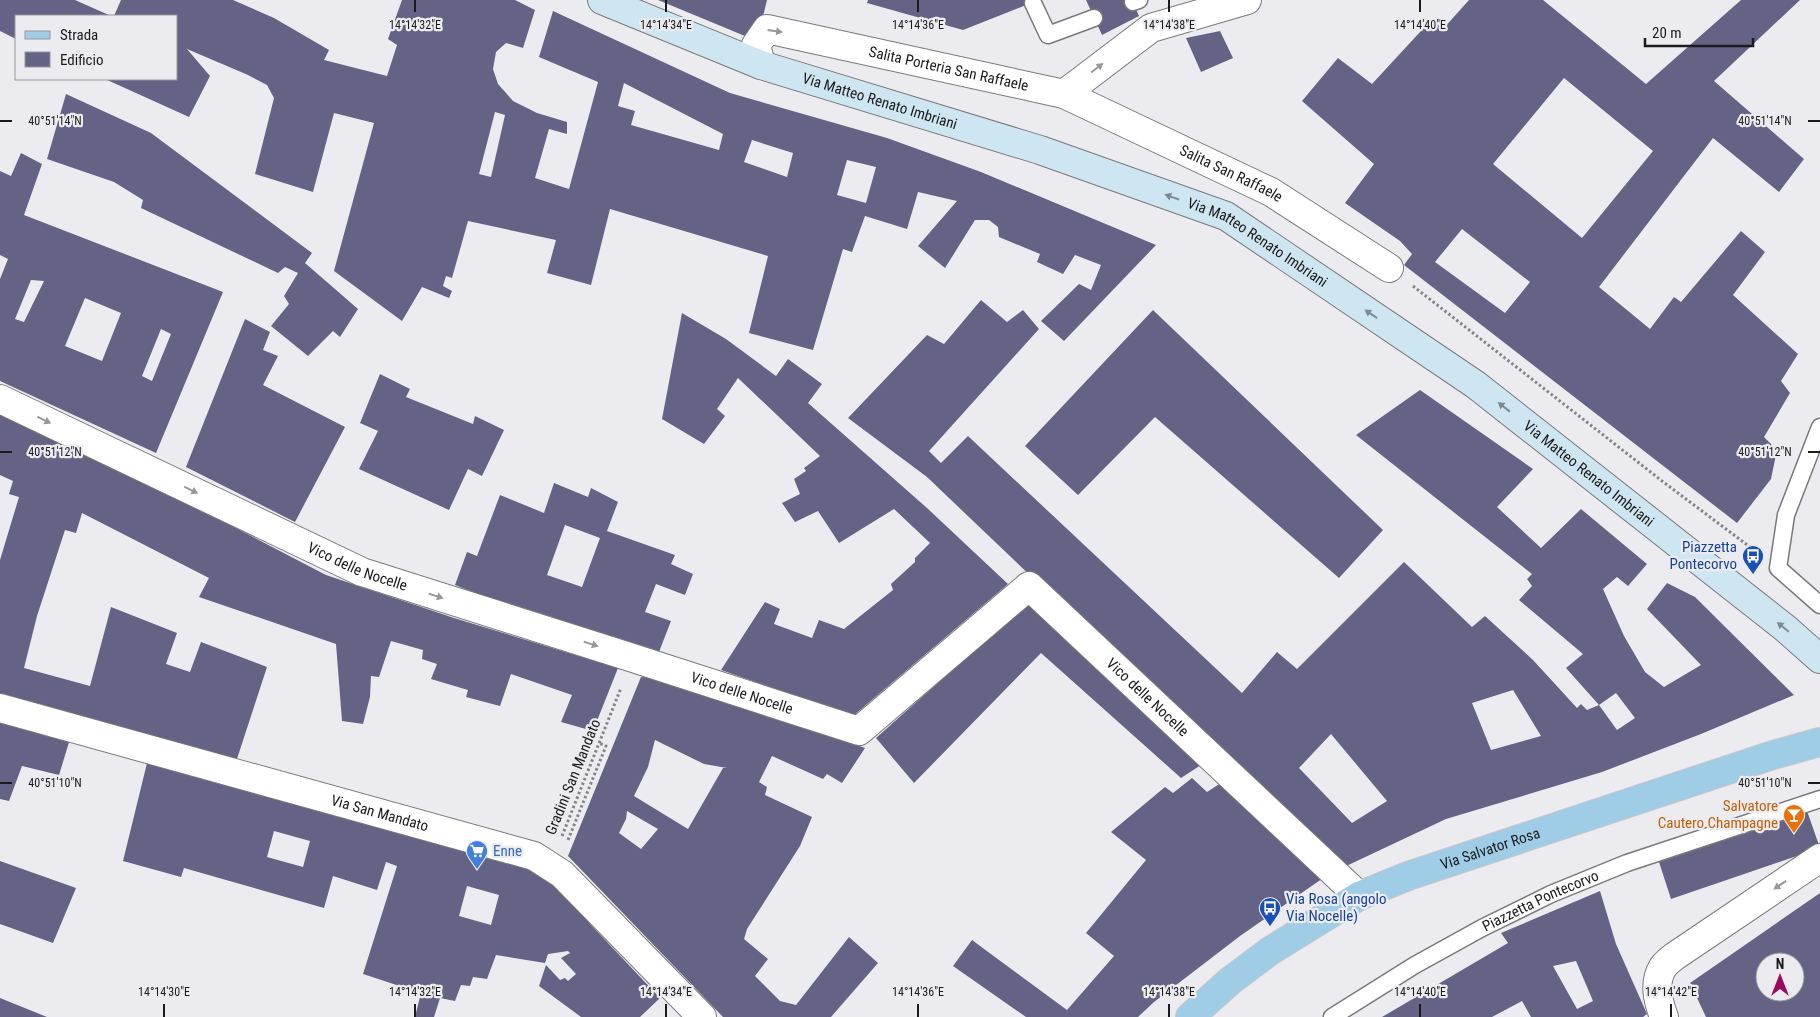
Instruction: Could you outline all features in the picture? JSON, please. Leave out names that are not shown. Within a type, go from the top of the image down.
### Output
[{"type":"main road","name":"Via Matteo Renato Imbriani","points":[[602,0],[761,65],[1040,150],[1226,216],[1476,385],[1785,628],[1820,658]]},
{"type":"main road","name":"Via Salvator Rosa","points":[[1190,1017],[1230,981],[1270,951],[1359,896],[1408,876],[1774,755],[1820,742]]},
{"type":"street","points":[[1064,94],[1151,28],[1247,0]]},
{"type":"street","name":"Salita Porteria San Raffaele","points":[[761,65],[756,45],[767,29],[1064,94]]},
{"type":"street","name":"Salita San Raffaele","points":[[1064,94],[1271,192],[1389,268]]},
{"type":"street","name":"Vico delle Nocelle","points":[[0,399],[362,572],[859,731],[1029,586],[1359,896]]},
{"type":"street","name":"Via San Mandato","points":[[0,708],[534,856],[557,858],[562,874],[702,1017]]},
{"type":"street","points":[[1664,1017],[1658,1000],[1657,986],[1663,967],[1675,956],[1820,858]]},
{"type":"lane","points":[[1033,2],[1048,35],[1094,18]]},
{"type":"lane","points":[[1820,427],[1786,515],[1778,568],[1820,605]]},
{"type":"lane","name":"Piazzetta Pontecorvo","points":[[1332,1017],[1415,965],[1482,928],[1552,894],[1627,863],[1820,799]]},
{"type":"path","points":[[1389,268],[1662,481],[1778,568]]},
{"type":"path","name":"Gradini San Mandato","points":[[557,858],[618,696]]},
{"type":"path","points":[[557,858],[606,746],[599,743]]},
{"type":"building","points":[[0,0],[75,0],[109,15],[15,15],[15,38],[0,31]]},
{"type":"building","points":[[121,0],[233,0],[274,18],[329,50],[324,60],[387,76],[397,45],[388,39],[402,0],[515,0],[535,10],[523,48],[506,43],[496,52],[493,69],[498,84],[513,101],[537,113],[567,122],[567,134],[549,129],[535,178],[569,189],[598,82],[539,57],[553,11],[730,93],[887,138],[981,172],[1156,245],[1064,341],[1041,321],[1079,284],[1091,290],[1101,265],[1075,255],[1063,274],[1037,262],[1040,254],[999,237],[998,227],[989,220],[975,220],[945,268],[918,246],[957,201],[918,192],[907,229],[865,216],[852,252],[843,249],[813,350],[749,333],[768,256],[610,209],[591,285],[547,273],[556,240],[468,221],[452,278],[446,276],[443,286],[452,291],[449,298],[422,287],[402,321],[334,271],[374,123],[334,113],[313,192],[255,174],[274,98],[267,85],[187,49],[210,76],[189,117],[107,80],[178,80],[178,15],[114,15]],"holes":[[[624,83],[723,134],[719,150],[631,125],[635,111],[618,106]],[[495,112],[505,115],[491,177],[479,174]],[[752,140],[793,153],[787,177],[744,162]],[[847,160],[876,167],[866,203],[837,195]]]},
{"type":"building","points":[[658,0],[767,0],[757,41]]},
{"type":"building","points":[[868,0],[1039,0],[963,30],[867,3]]},
{"type":"building","points":[[1086,0],[1132,0],[1139,16],[1102,35]]},
{"type":"building","points":[[1469,0],[1543,0],[1646,84],[1741,0],[1800,0],[1714,81],[1804,159],[1779,192],[1713,138],[1599,287],[1650,329],[1674,297],[1681,302],[1741,231],[1765,252],[1733,295],[1798,354],[1781,381],[1790,393],[1764,437],[1777,450],[1771,479],[1737,523],[1404,265],[1412,254],[1400,241],[1345,203],[1374,164],[1302,101],[1338,58],[1372,84],[1432,19],[1443,29]],"holes":[[[1564,78],[1653,151],[1582,238],[1493,164]],[[1462,229],[1530,282],[1505,313],[1435,262]]]},
{"type":"building","points":[[1220,31],[1233,58],[1201,72],[1186,38]]},
{"type":"building","points":[[66,94],[151,133],[312,253],[305,263],[358,309],[340,337],[333,331],[308,356],[271,326],[289,304],[284,296],[298,273],[285,267],[278,273],[141,208],[143,200],[114,182],[47,159]]},
{"type":"building","points":[[21,153],[42,164],[24,215],[223,292],[156,453],[0,381],[0,279],[8,259],[0,255],[0,171],[11,176]],"holes":[[[31,280],[44,281],[24,322],[15,319]],[[85,298],[121,313],[102,361],[65,346]],[[161,329],[171,334],[152,381],[142,376]]]},
{"type":"building","points":[[981,300],[1007,322],[1023,310],[1039,329],[929,451],[941,463],[968,436],[1242,693],[1277,652],[1297,669],[1404,562],[1472,627],[1485,616],[1533,660],[1577,708],[1581,704],[1587,710],[1599,705],[1566,668],[1583,654],[1519,600],[1532,586],[1527,579],[1532,574],[1356,435],[1420,390],[1533,469],[1497,507],[1541,548],[1581,509],[1647,564],[1628,586],[1617,577],[1603,589],[1624,636],[1645,672],[1664,687],[1701,665],[1647,609],[1667,583],[1695,597],[1794,695],[1701,734],[1602,772],[1446,819],[1342,868],[1103,645],[927,477],[848,418],[927,335],[944,344]],"holes":[[[1513,690],[1541,736],[1491,750],[1472,703]],[[1616,693],[1635,718],[1617,730],[1599,705]],[[1331,734],[1387,801],[1352,823],[1299,768]]]},
{"type":"building","points":[[1153,310],[1383,530],[1339,578],[1155,417],[1078,495],[1025,446]]},
{"type":"building","points":[[682,313],[726,339],[776,376],[788,359],[822,384],[808,403],[927,508],[1008,584],[853,716],[721,670],[765,602],[780,609],[774,624],[812,638],[819,620],[844,629],[893,590],[891,584],[915,562],[915,558],[930,543],[894,509],[839,543],[818,511],[795,522],[782,503],[800,494],[794,479],[806,471],[804,468],[820,456],[738,378],[717,409],[725,416],[704,444],[662,419]]},
{"type":"building","points":[[245,319],[270,332],[263,350],[278,356],[263,385],[345,427],[295,522],[186,467]]},
{"type":"building","points":[[380,374],[410,389],[406,397],[473,424],[475,416],[504,430],[482,476],[468,469],[449,510],[359,469],[378,431],[360,423]]},
{"type":"building","points":[[0,413],[65,443],[326,575],[454,618],[618,668],[593,731],[561,722],[572,695],[511,674],[500,706],[466,697],[468,690],[431,679],[437,664],[422,659],[423,650],[391,641],[379,677],[371,676],[370,697],[363,724],[342,721],[336,644],[199,597],[209,578],[82,513],[76,533],[65,530],[37,616],[24,668],[90,686],[111,607],[177,633],[166,664],[190,672],[201,642],[267,667],[235,765],[0,696],[0,560],[19,497],[9,494],[13,481],[0,475]]},
{"type":"building","points":[[554,483],[588,497],[591,488],[618,502],[607,531],[675,555],[671,564],[693,574],[685,595],[656,584],[645,612],[671,621],[659,652],[526,613],[455,585],[467,552],[477,556],[500,495],[544,513]],"holes":[[[565,525],[600,538],[582,587],[547,575]]]},
{"type":"building","points":[[1032,599],[1204,763],[1181,778],[1041,653],[914,783],[876,738]]},
{"type":"building","points":[[641,677],[670,679],[865,748],[842,783],[827,774],[823,779],[772,756],[759,782],[767,787],[765,795],[812,817],[800,846],[747,929],[744,939],[768,959],[755,976],[780,1001],[796,1005],[849,937],[878,963],[831,1017],[723,1017],[568,856]],"holes":[[[655,740],[704,764],[727,768],[723,768],[688,829],[634,796],[648,767]],[[627,811],[658,829],[641,849],[619,833],[626,819]]]},
{"type":"building","points":[[0,722],[70,739],[59,775],[22,766],[9,801],[0,799]]},
{"type":"building","points":[[148,759],[552,875],[591,925],[660,998],[640,1017],[581,1017],[539,986],[546,965],[560,980],[565,978],[568,981],[576,974],[561,958],[570,953],[568,951],[548,954],[545,963],[496,955],[487,979],[473,977],[470,986],[461,985],[455,1001],[440,998],[434,1017],[415,1017],[421,993],[363,974],[397,866],[386,862],[377,890],[333,876],[324,908],[184,868],[181,877],[123,861]],"holes":[[[274,831],[310,841],[303,867],[267,857]],[[467,886],[499,895],[491,925],[459,916]]]},
{"type":"building","points":[[1192,778],[1207,792],[1224,781],[1326,876],[1240,936],[1154,1002],[1138,1017],[1026,1017],[953,966],[972,940],[1067,1010],[1114,956],[1086,933],[1146,860],[1111,832],[1165,787],[1173,793]]},
{"type":"building","points":[[1807,811],[1820,848],[1671,899],[1659,862]]},
{"type":"building","points":[[0,861],[76,888],[53,943],[0,924]]},
{"type":"building","points":[[1600,891],[1616,944],[1647,1014],[1643,1017],[1531,1017],[1522,1001],[1492,1017],[1382,1017],[1508,943],[1501,933]],"holes":[[[1576,961],[1593,1001],[1577,1009],[1553,966]]]},
{"type":"building","points":[[1820,893],[1820,1017],[1706,1017],[1690,983]]},
{"type":"building","points":[[0,998],[47,1017],[0,1017]]},
{"type":"place","name":"Piazzetta Pontecorvo","points":[[1753,575]]},
{"type":"place","name":"Salvatore Cautero Champagne","points":[[1794,834]]},
{"type":"place","name":"Enne","points":[[477,870]]},
{"type":"place","name":"Via Rosa (angolo Via Nocelle)","points":[[1270,927]]}]
